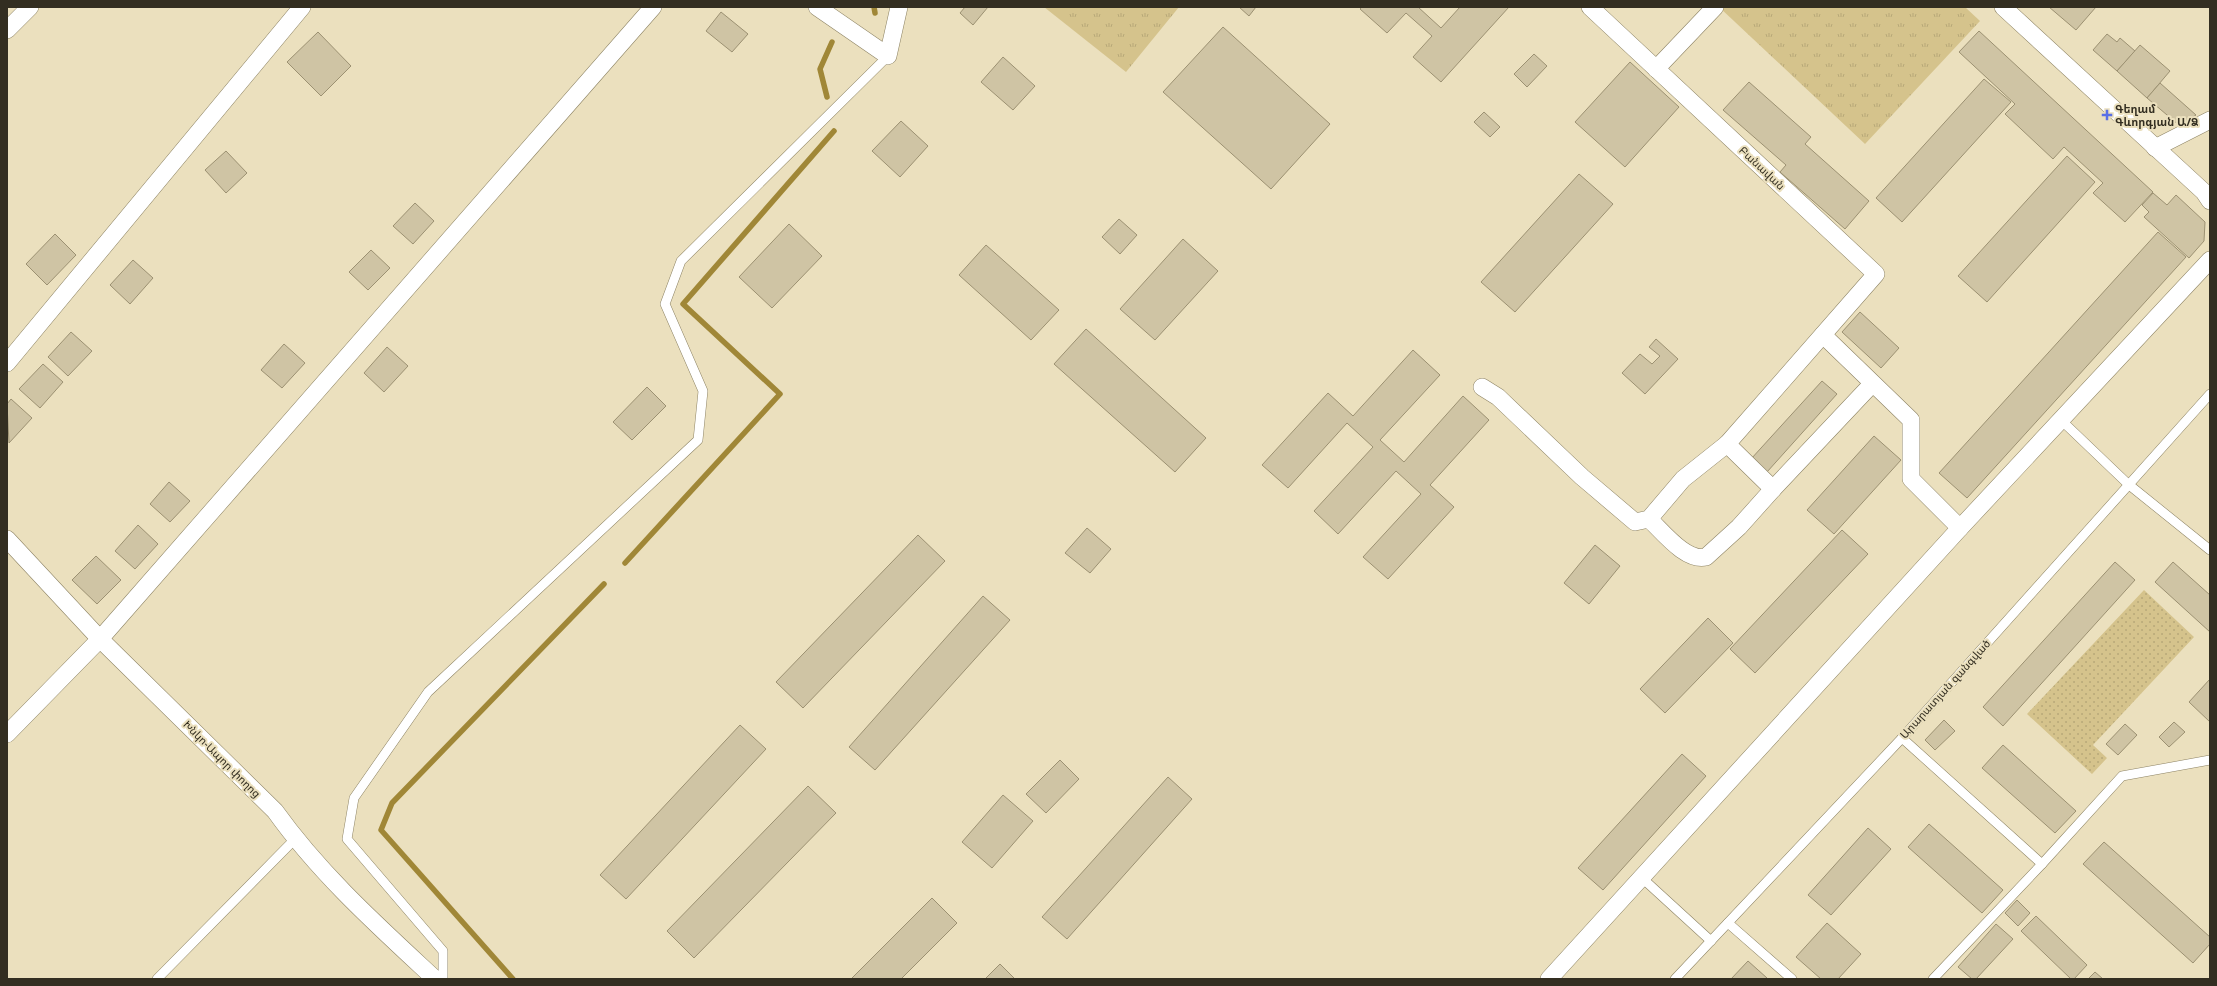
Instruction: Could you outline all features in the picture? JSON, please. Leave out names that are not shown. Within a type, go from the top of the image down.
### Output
[{"type":"street","points":[[7,30],[30,7]]},
{"type":"street","points":[[7,363],[302,7]]},
{"type":"street","points":[[7,734],[100,638],[653,7]]},
{"type":"street","points":[[817,7],[888,56],[899,7]]},
{"type":"street","name":"Բանավան","points":[[1590,7],[1876,274],[1823,335]]},
{"type":"street","points":[[1656,69],[1715,7]]},
{"type":"street","points":[[2003,7],[2204,192],[2210,201]]},
{"type":"street","points":[[2155,148],[2210,120]]},
{"type":"street","points":[[1549,979],[1960,528],[2210,260]]},
{"type":"street","points":[[1482,387],[1498,397],[1582,477],[1635,522],[1649,519],[1683,479],[1727,444],[1823,335],[1872,384],[1911,420],[1911,479],[1960,528]]},
{"type":"street","points":[[1649,519],[1691,557],[1698,559],[1706,557],[1739,527],[1772,489],[1872,384]]},
{"type":"street","points":[[1727,444],[1772,489]]},
{"type":"street","name":"Խնկո-Ապոր փողոց","points":[[7,539],[100,638],[275,811],[295,840],[344,893],[435,979]]},
{"type":"lane","points":[[443,979],[443,951],[347,839],[354,798],[428,692],[698,440],[703,391],[665,304],[681,261],[888,56]]},
{"type":"lane","name":"Արարատյան զանգված","points":[[1675,979],[1902,738],[2210,394]]},
{"type":"lane","points":[[2061,420],[2128,484],[2210,550]]},
{"type":"lane","points":[[1902,738],[2042,864]]},
{"type":"lane","points":[[1933,979],[2042,864],[2122,776],[2210,760]]},
{"type":"lane","points":[[157,979],[295,840]]},
{"type":"lane","points":[[1641,877],[1711,941]]},
{"type":"lane","points":[[1728,923],[1792,979]]},
{"type":"green space","points":[[1044,7],[1179,7],[1126,72]]},
{"type":"green space","points":[[1719,7],[1965,7],[1980,21],[1865,144]]},
{"type":"green space","points":[[2144,590],[2194,637],[2093,745],[2107,758],[2092,774],[2027,714]]},
{"type":"building","points":[[965,7],[988,7],[973,25],[960,13]]},
{"type":"building","points":[[1239,7],[1256,7],[1249,16]]},
{"type":"building","points":[[1362,7],[1418,7],[1441,28],[1460,7],[1509,7],[1441,82],[1413,57],[1432,36],[1406,13],[1387,33],[1360,9]]},
{"type":"building","points":[[2049,7],[2096,7],[2076,30]]},
{"type":"building","points":[[721,12],[748,34],[732,52],[706,31]]},
{"type":"building","points":[[1223,27],[1330,124],[1271,189],[1163,92]]},
{"type":"building","points":[[1979,31],[2153,192],[2125,222],[2093,193],[2103,183],[2064,147],[2053,159],[2005,114],[2015,104],[1959,52]]},
{"type":"building","points":[[318,32],[351,66],[321,96],[287,62]]},
{"type":"building","points":[[2107,34],[2117,42],[2120,38],[2135,51],[2117,71],[2093,50]]},
{"type":"building","points":[[2140,45],[2170,71],[2147,98],[2117,71]]},
{"type":"building","points":[[1534,54],[1547,66],[1527,87],[1514,74]]},
{"type":"building","points":[[1003,57],[1035,86],[1013,110],[981,82]]},
{"type":"building","points":[[1630,62],[1679,107],[1625,167],[1575,122]]},
{"type":"building","points":[[1984,79],[2011,102],[1902,222],[1876,198]]},
{"type":"building","points":[[1749,82],[1811,137],[1805,144],[1869,201],[1845,229],[1780,172],[1786,165],[1723,110]]},
{"type":"building","points":[[2160,83],[2196,115],[2180,126],[2147,98]]},
{"type":"building","points":[[1484,112],[1500,127],[1490,137],[1474,122]]},
{"type":"building","points":[[901,121],[928,146],[900,177],[872,151]]},
{"type":"building","points":[[226,151],[247,173],[226,193],[205,170]]},
{"type":"building","points":[[2067,156],[2095,182],[1987,302],[1958,276]]},
{"type":"building","points":[[1579,174],[1613,204],[1515,312],[1481,282]]},
{"type":"building","points":[[2153,193],[2167,205],[2176,195],[2205,222],[2204,241],[2189,258],[2144,217],[2149,212],[2142,205]]},
{"type":"building","points":[[415,203],[434,221],[413,244],[393,226]]},
{"type":"building","points":[[1119,219],[1137,235],[1120,254],[1102,237]]},
{"type":"building","points":[[789,224],[822,256],[772,308],[739,277]]},
{"type":"building","points":[[2158,232],[2186,257],[1967,498],[1939,473]]},
{"type":"building","points":[[55,234],[76,255],[47,285],[26,264]]},
{"type":"building","points":[[1183,239],[1218,271],[1155,340],[1120,309]]},
{"type":"building","points":[[986,245],[1059,310],[1031,340],[959,275]]},
{"type":"building","points":[[371,250],[390,268],[368,290],[349,272]]},
{"type":"building","points":[[133,260],[153,278],[130,304],[110,285]]},
{"type":"building","points":[[1860,312],[1899,348],[1881,368],[1842,332]]},
{"type":"building","points":[[1086,329],[1206,438],[1175,472],[1054,364]]},
{"type":"building","points":[[71,332],[92,351],[68,376],[48,357]]},
{"type":"building","points":[[1656,339],[1678,359],[1645,394],[1622,373],[1640,354],[1652,364],[1660,356],[1649,347]]},
{"type":"building","points":[[284,344],[305,363],[282,388],[261,370]]},
{"type":"building","points":[[387,347],[408,366],[384,392],[364,373]]},
{"type":"building","points":[[1413,350],[1440,375],[1380,440],[1404,462],[1463,396],[1489,420],[1430,485],[1454,507],[1388,579],[1363,557],[1421,494],[1396,471],[1338,534],[1314,511],[1373,447],[1347,423],[1288,488],[1262,465],[1328,393],[1353,416]]},
{"type":"building","points":[[43,364],[63,382],[40,408],[19,389]]},
{"type":"building","points":[[1822,381],[1837,394],[1767,472],[1751,459]]},
{"type":"building","points":[[647,387],[666,406],[632,440],[613,422]]},
{"type":"building","points":[[11,399],[32,418],[9,443],[7,404]]},
{"type":"building","points":[[1874,436],[1901,460],[1834,534],[1807,510]]},
{"type":"building","points":[[169,482],[190,501],[170,522],[150,504]]},
{"type":"building","points":[[138,525],[158,544],[135,569],[115,551]]},
{"type":"building","points":[[1087,528],[1111,549],[1090,573],[1065,553]]},
{"type":"building","points":[[1842,530],[1868,554],[1755,673],[1730,649]]},
{"type":"building","points":[[918,535],[945,561],[803,708],[776,682]]},
{"type":"building","points":[[1595,545],[1620,566],[1589,604],[1564,583]]},
{"type":"building","points":[[96,556],[121,580],[97,604],[72,580]]},
{"type":"building","points":[[2115,562],[2135,580],[2003,726],[1983,707]]},
{"type":"building","points":[[2173,562],[2210,595],[2210,632],[2155,582]]},
{"type":"building","points":[[983,596],[1010,620],[875,770],[849,747]]},
{"type":"building","points":[[1708,618],[1733,643],[1665,713],[1640,689]]},
{"type":"building","points":[[2210,679],[2210,722],[2189,702]]},
{"type":"building","points":[[1944,720],[1955,731],[1935,750],[1925,740]]},
{"type":"building","points":[[2174,722],[2185,732],[2169,747],[2159,737]]},
{"type":"building","points":[[2125,724],[2137,735],[2118,755],[2106,744]]},
{"type":"building","points":[[740,725],[766,749],[626,899],[600,875]]},
{"type":"building","points":[[2003,745],[2076,811],[2055,833],[1982,768]]},
{"type":"building","points":[[1682,754],[1706,776],[1603,890],[1578,868]]},
{"type":"building","points":[[1060,760],[1079,779],[1046,813],[1026,794]]},
{"type":"building","points":[[1168,777],[1192,799],[1067,939],[1042,917]]},
{"type":"building","points":[[808,786],[836,813],[694,958],[667,931]]},
{"type":"building","points":[[1003,795],[1033,821],[992,868],[962,842]]},
{"type":"building","points":[[1929,824],[2003,890],[1982,913],[1908,847]]},
{"type":"building","points":[[1868,828],[1891,849],[1831,915],[1808,895]]},
{"type":"building","points":[[2104,842],[2210,937],[2210,944],[2193,963],[2083,864]]},
{"type":"building","points":[[932,898],[957,923],[901,979],[851,979]]},
{"type":"building","points":[[2017,900],[2030,913],[2018,926],[2005,913]]},
{"type":"building","points":[[2036,916],[2087,965],[2074,979],[2071,979],[2021,931]]},
{"type":"building","points":[[1827,923],[1861,954],[1838,979],[1821,979],[1796,957]]},
{"type":"building","points":[[1996,924],[2013,939],[1976,979],[1972,979],[1958,967]]},
{"type":"building","points":[[1748,961],[1767,978],[1731,979]]},
{"type":"building","points":[[1000,964],[1015,979],[985,979]]},
{"type":"building","points":[[2095,972],[2103,979],[2088,979]]},
{"type":"waterway","points":[[874,7],[875,13]]},
{"type":"waterway","points":[[827,97],[820,69],[832,42]]},
{"type":"waterway","points":[[625,563],[780,394],[683,304],[834,131]]},
{"type":"waterway","points":[[513,979],[381,830],[392,803],[604,584]]},
{"type":"place","name":"Գեղամ Գևորգյան Ա/Ձ","points":[[2107,115]]}]
